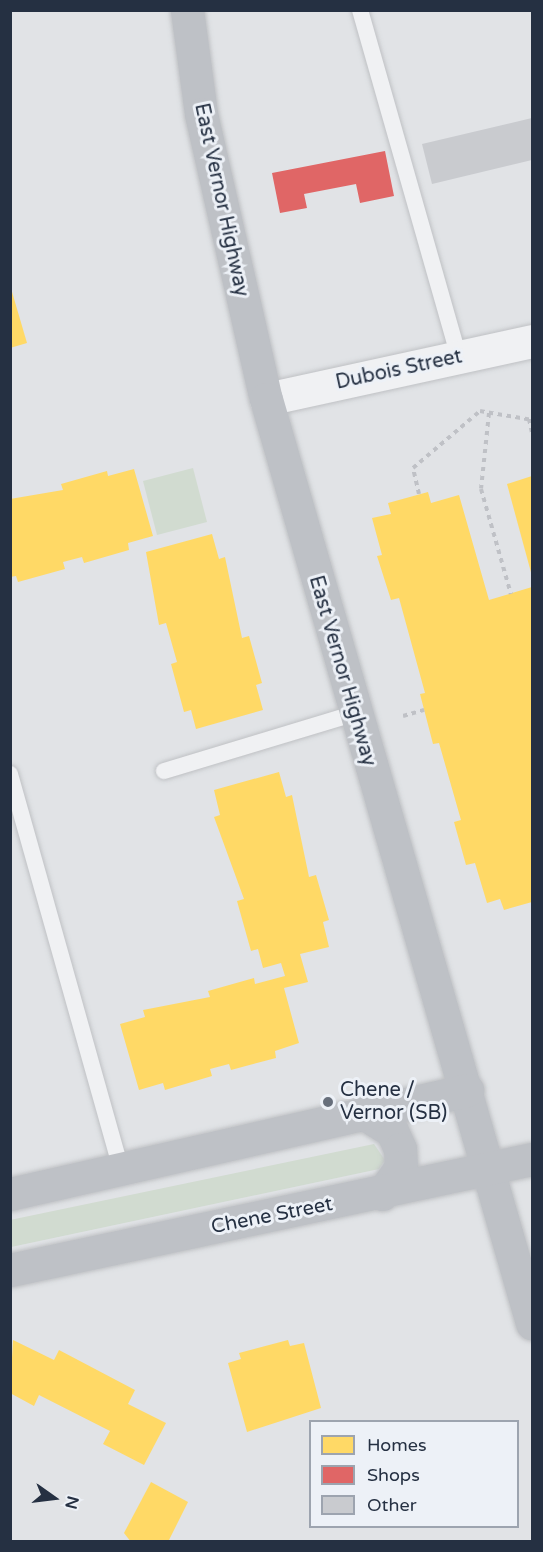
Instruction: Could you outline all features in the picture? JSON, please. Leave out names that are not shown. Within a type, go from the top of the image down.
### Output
[{"type":"street","name":"East Vernor Highway","points":[[187,10],[201,114],[266,399],[353,714],[467,1090],[532,1323]]},
{"type":"street","name":"Dubois Street","points":[[266,399],[532,341]]},
{"type":"street","points":[[10,1194],[122,1172],[368,1116],[467,1090]]},
{"type":"street","points":[[368,1116],[392,1131],[400,1149],[401,1167],[382,1194]]},
{"type":"street","name":"Chene Street","points":[[10,1270],[382,1194],[532,1160]]},
{"type":"lane","points":[[360,10],[459,357]]},
{"type":"lane","points":[[165,771],[353,714]]},
{"type":"lane","points":[[10,774],[122,1172]]},
{"type":"path","points":[[420,494],[413,468],[480,411],[531,419],[532,432]]},
{"type":"path","points":[[489,413],[481,489],[511,594]]},
{"type":"path","points":[[403,716],[424,710]]},
{"type":"shaded area","points":[[193,468],[207,522],[157,535],[143,481]]},
{"type":"shaded area","points":[[374,1144],[385,1160],[379,1169],[11,1247],[10,1220]]},
{"type":"building: Homes","points":[[10,285],[27,343],[10,348]]},
{"type":"building: Homes","points":[[134,469],[153,536],[128,543],[129,550],[84,563],[82,557],[63,562],[65,569],[18,582],[16,576],[10,577],[10,499],[63,490],[61,484],[107,471],[108,476]]},
{"type":"building: Homes","points":[[532,476],[532,576],[507,484]]},
{"type":"building: Homes","points":[[428,492],[431,503],[459,495],[489,600],[532,587],[532,902],[504,910],[500,899],[487,903],[475,863],[466,865],[454,822],[461,820],[439,743],[433,744],[420,694],[425,693],[399,598],[391,600],[377,556],[382,555],[372,518],[391,514],[388,503]]},
{"type":"building: Homes","points":[[212,534],[219,559],[225,557],[242,638],[249,636],[262,683],[256,685],[263,710],[196,729],[191,710],[184,712],[171,664],[177,662],[166,623],[159,625],[146,552]]},
{"type":"building: Homes","points":[[279,772],[286,797],[292,795],[309,877],[316,875],[329,920],[323,922],[329,947],[300,954],[308,982],[284,988],[299,1043],[275,1051],[276,1058],[231,1070],[229,1064],[210,1069],[212,1076],[165,1090],[163,1083],[139,1090],[120,1024],[145,1017],[143,1010],[210,997],[208,991],[254,978],[255,984],[285,976],[281,963],[263,968],[258,949],[251,951],[237,901],[244,899],[214,817],[220,815],[214,790]]},
{"type":"building: Homes","points":[[13,1340],[54,1360],[59,1350],[135,1390],[128,1404],[166,1423],[144,1465],[103,1444],[110,1431],[39,1395],[34,1406],[10,1393]]},
{"type":"building: Homes","points":[[288,1340],[290,1346],[304,1343],[321,1408],[247,1432],[228,1363],[241,1359],[239,1353]]},
{"type":"building: Homes","points":[[151,1482],[188,1502],[168,1542],[131,1542],[124,1533]]},
{"type":"building: Shops","points":[[385,151],[394,196],[360,203],[356,184],[304,194],[307,208],[280,213],[272,173]]},
{"type":"building: Other","points":[[532,118],[532,160],[432,184],[422,144]]},
{"type":"place","name":"Chene / Vernor (SB)","points":[[328,1102]]}]
